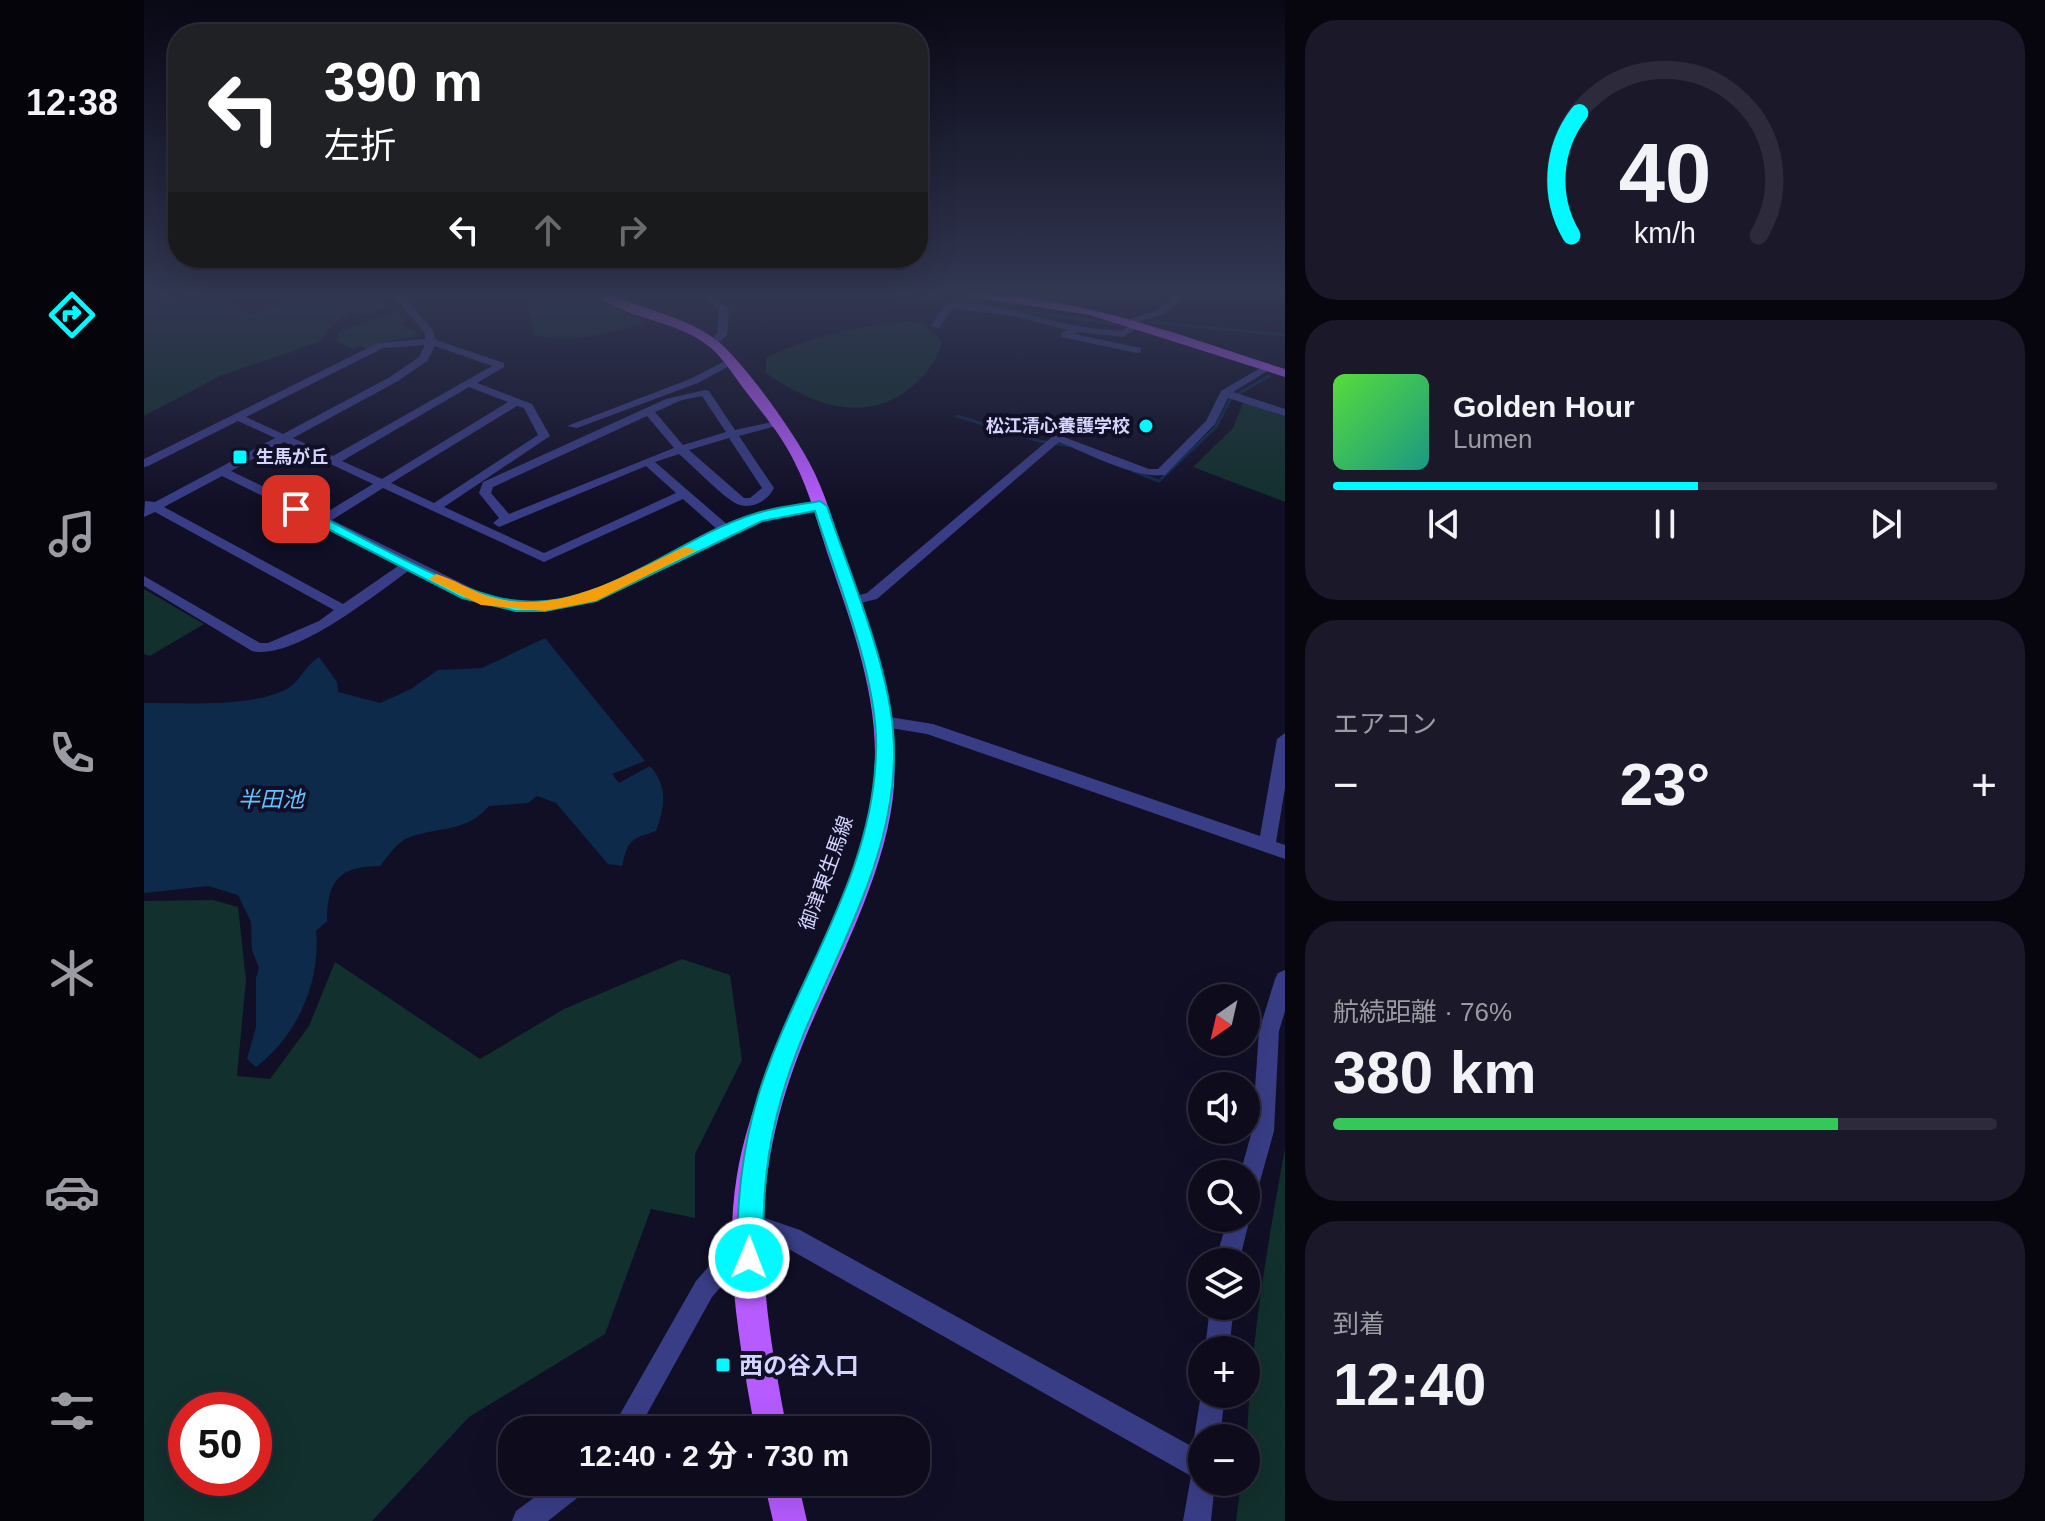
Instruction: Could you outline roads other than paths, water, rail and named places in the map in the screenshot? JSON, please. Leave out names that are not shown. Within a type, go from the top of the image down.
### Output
[{"type":"main road","name":"御津東生馬線","points":[[731,365],[801,460],[852,601],[877,684],[883,722],[884,783],[877,823],[862,874],[777,1073],[751,1179],[749,1258],[757,1356],[768,1416]]},
{"type":"main road","points":[[1261,365],[1285,373]]},
{"type":"main road","points":[[784,1496],[790,1521]]},
{"type":"street","points":[[144,464],[341,365]]},
{"type":"street","points":[[148,507],[284,439],[416,365]]},
{"type":"street","points":[[333,461],[500,365]]},
{"type":"street","points":[[573,426],[694,381],[724,365]]},
{"type":"street","points":[[852,601],[872,596],[1057,438],[1147,472],[1161,473],[1211,422],[1231,395],[1267,367]]},
{"type":"street","points":[[435,508],[544,436],[528,406],[468,383]]},
{"type":"street","points":[[507,520],[485,493],[487,485],[649,411],[694,393],[705,393],[768,488],[752,502],[741,501],[681,449],[649,411]]},
{"type":"street","points":[[1231,395],[1285,413]]},
{"type":"street","points":[[321,521],[516,402]]},
{"type":"street","points":[[238,417],[544,558],[684,494]]},
{"type":"street","points":[[483,530],[647,461],[731,433],[777,424]]},
{"type":"street","points":[[647,461],[728,532]]},
{"type":"street","points":[[222,471],[408,565],[487,601],[545,606],[591,597],[758,517],[820,506]]},
{"type":"street","points":[[148,507],[344,610]]},
{"type":"street","points":[[144,580],[257,648],[270,648],[324,624],[408,565]]},
{"type":"street","points":[[883,722],[928,728],[1285,852]]},
{"type":"street","points":[[1267,846],[1285,739]]},
{"type":"street","points":[[1255,1160],[1263,1131],[1269,1031],[1285,979]]},
{"type":"street","points":[[750,1224],[792,1238],[1188,1459]]},
{"type":"street","points":[[632,1416],[704,1289],[718,1273],[749,1258]]},
{"type":"street","points":[[526,1521],[559,1496]]},
{"type":"street","points":[[1197,1521],[1200,1496]]},
{"type":"water","name":"半田池","points":[[545,638],[645,761],[612,774],[619,783],[650,766],[656,774],[663,797],[656,831],[632,841],[622,866],[608,864],[556,803],[537,796],[528,803],[489,806],[463,824],[408,838],[394,848],[380,866],[345,873],[333,886],[327,921],[316,931],[314,969],[303,1006],[283,1040],[256,1067],[247,1059],[256,1027],[256,978],[259,968],[252,950],[251,922],[238,895],[208,886],[144,893],[144,703],[215,703],[268,696],[289,688],[319,657],[337,682],[338,692],[380,703],[411,689],[438,670],[482,668]]},
{"type":"waterway","points":[[1133,471],[1159,481],[1216,427],[1231,398],[1269,376]]},
{"type":"waterway","points":[[957,416],[1039,441],[1072,446]]},
{"type":"place","name":"松江清心養護学校","points":[[1146,426]]},
{"type":"place","name":"生馬が丘","points":[[240,457]]},
{"type":"place","name":"西の谷入口","points":[[723,1365]]}]
